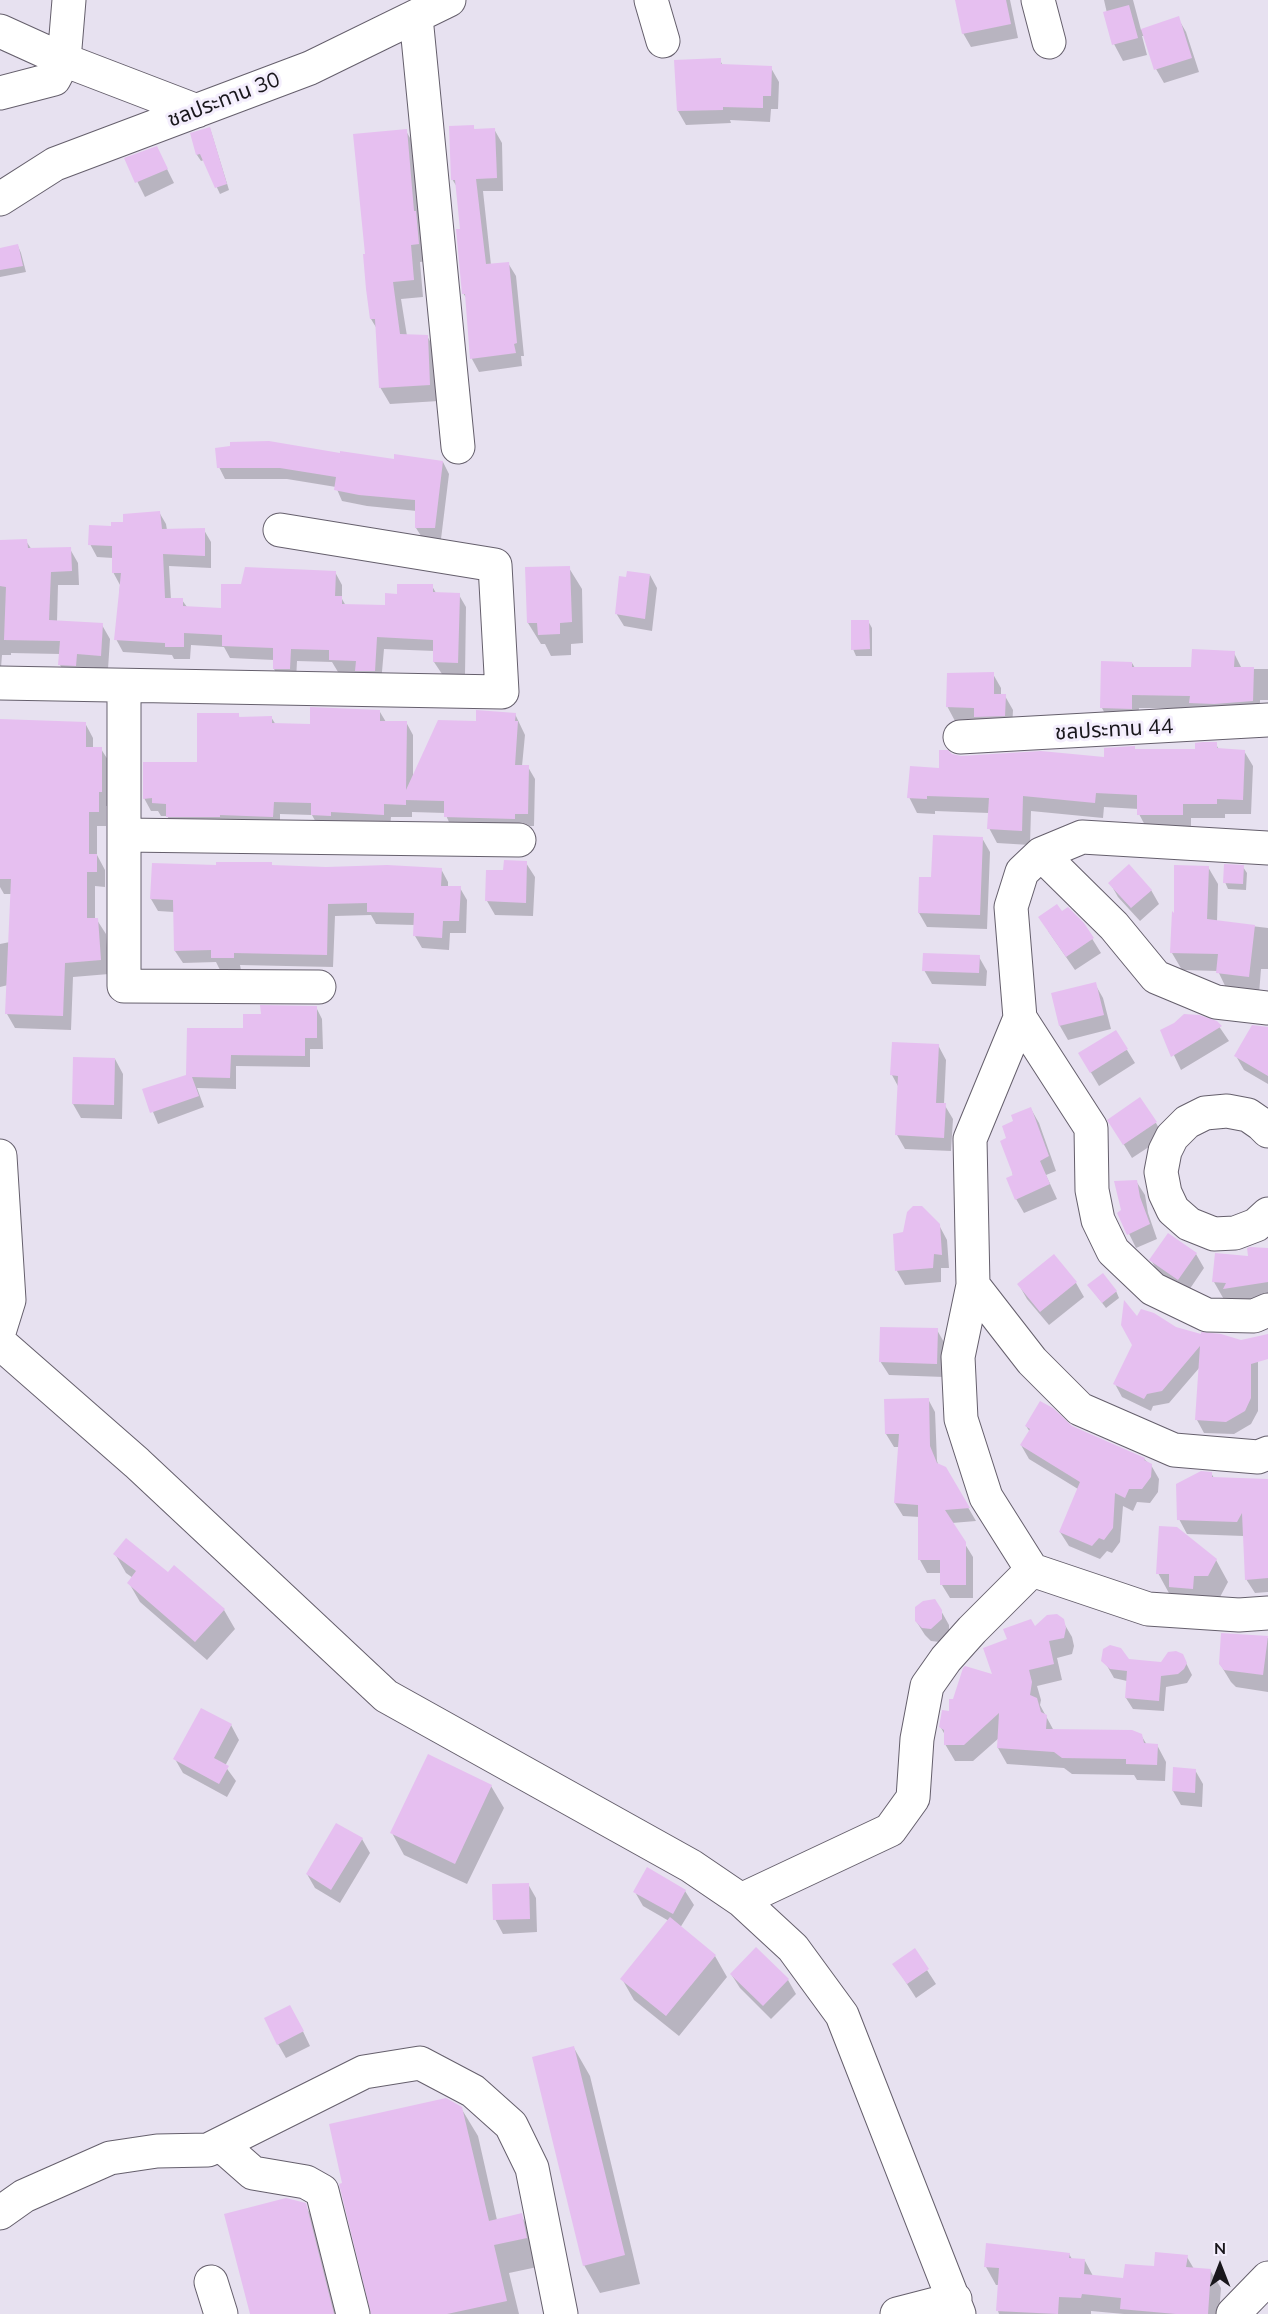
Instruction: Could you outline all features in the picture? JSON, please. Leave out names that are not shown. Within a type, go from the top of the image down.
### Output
[{"type":"street","points":[[0,93],[54,79],[64,60],[69,0]]},
{"type":"street","points":[[651,0],[663,41]]},
{"type":"street","points":[[1038,0],[1049,42]]},
{"type":"street","name":"ชลประทาน 30","points":[[0,199],[55,164],[310,68],[447,1]]},
{"type":"street","points":[[416,17],[458,447]]},
{"type":"street","points":[[0,31],[64,60],[197,111]]},
{"type":"street","points":[[0,683],[502,692],[495,565],[280,530]]},
{"type":"street","points":[[124,687],[124,986],[319,987]]},
{"type":"street","name":"ชลประทาน 44","points":[[960,737],[1268,720]]},
{"type":"street","points":[[124,835],[519,840]]},
{"type":"street","points":[[1268,848],[1082,837],[1041,855],[1022,872],[1011,907],[1020,1018],[970,1139],[973,1285],[958,1357],[961,1419],[986,1497],[1032,1569],[1148,1609],[1239,1615],[1268,1613]]},
{"type":"street","points":[[1041,855],[1114,926],[1156,977],[1216,1002],[1268,1008]]},
{"type":"street","points":[[1020,1018],[1091,1128],[1092,1190],[1098,1220],[1113,1251],[1153,1289],[1207,1315],[1254,1316],[1268,1310]]},
{"type":"street","points":[[1268,1131],[1248,1115],[1227,1111],[1205,1113],[1187,1122],[1172,1137],[1165,1151],[1161,1172],[1165,1193],[1173,1210],[1189,1224],[1214,1234],[1235,1233],[1256,1225],[1268,1214]]},
{"type":"street","points":[[0,1156],[9,1300],[0,1329]]},
{"type":"street","points":[[973,1285],[1032,1361],[1080,1409],[1174,1450],[1258,1457],[1268,1453]]},
{"type":"street","points":[[0,1343],[137,1463],[386,1696],[691,1866],[741,1899],[794,1948],[843,2015],[957,2307],[897,2314]]},
{"type":"street","points":[[741,1899],[890,1830],[913,1798],[917,1739],[927,1686],[946,1659],[972,1630],[1032,1569]]},
{"type":"street","points":[[0,2213],[24,2196],[110,2158],[157,2151],[208,2150],[364,2072],[420,2063],[473,2091],[510,2125],[532,2168],[561,2314]]},
{"type":"street","points":[[220,2144],[253,2173],[306,2182],[322,2191],[353,2314]]},
{"type":"street","points":[[1233,2314],[1268,2278]]},
{"type":"street","points":[[212,2282],[221,2314]]},
{"type":"building","points":[[955,0],[1006,0],[1011,24],[962,34]]},
{"type":"building","points":[[1129,5],[1138,38],[1112,45],[1103,12]]},
{"type":"building","points":[[1179,16],[1192,58],[1154,70],[1141,29]]},
{"type":"building","points":[[721,58],[721,64],[772,66],[771,96],[763,96],[763,108],[723,107],[723,110],[677,111],[674,60]]},
{"type":"building","points":[[474,125],[474,129],[495,128],[497,178],[476,179],[486,264],[509,262],[517,343],[514,344],[516,353],[470,359],[465,294],[462,294],[456,229],[460,229],[455,180],[451,180],[449,126]]},
{"type":"building","points":[[210,127],[227,184],[215,188],[200,154],[196,155],[190,133]]},
{"type":"building","points":[[407,129],[419,244],[411,245],[414,280],[393,282],[400,334],[428,335],[430,385],[379,388],[375,319],[370,319],[366,289],[363,254],[365,254],[353,134]]},
{"type":"building","points":[[157,146],[168,169],[135,183],[124,158]]},
{"type":"building","points":[[18,244],[23,266],[0,270],[0,248]]},
{"type":"building","points":[[269,441],[340,453],[340,451],[394,459],[394,454],[443,461],[435,528],[415,528],[415,500],[359,495],[334,490],[336,477],[280,468],[217,468],[215,448],[230,446],[230,442]]},
{"type":"building","points":[[160,511],[162,529],[205,528],[205,556],[163,554],[165,598],[183,598],[183,606],[221,608],[221,584],[241,584],[245,567],[336,571],[335,596],[342,596],[342,604],[385,605],[385,593],[397,594],[397,584],[433,584],[433,592],[460,593],[458,663],[433,662],[433,640],[377,637],[375,671],[355,671],[356,661],[329,660],[329,650],[291,649],[290,669],[273,669],[273,648],[222,646],[222,635],[184,633],[184,647],[165,647],[165,643],[114,640],[121,573],[112,573],[112,546],[88,545],[89,525],[111,526],[111,522],[123,522],[123,514]]},
{"type":"building","points":[[27,539],[28,548],[71,547],[72,571],[51,572],[49,620],[103,623],[101,656],[77,654],[76,666],[58,665],[60,641],[4,640],[6,587],[0,586],[0,540]]},
{"type":"building","points":[[570,566],[572,622],[560,623],[560,634],[538,635],[537,623],[527,623],[525,567]]},
{"type":"building","points":[[627,571],[650,574],[645,619],[615,614],[619,576],[626,577]]},
{"type":"building","points":[[851,620],[869,620],[870,649],[851,650]]},
{"type":"building","points":[[1192,649],[1235,651],[1234,667],[1254,667],[1253,701],[1189,703],[1190,696],[1132,695],[1132,709],[1100,708],[1101,661],[1132,662],[1132,667],[1191,667]]},
{"type":"building","points":[[994,672],[994,694],[1006,694],[1005,716],[974,717],[974,708],[946,707],[947,673]]},
{"type":"building","points":[[310,707],[380,710],[380,721],[407,721],[406,790],[438,720],[476,721],[476,710],[516,713],[515,721],[518,721],[515,765],[529,765],[528,814],[515,814],[515,819],[444,817],[444,801],[406,800],[406,805],[384,804],[384,815],[331,812],[331,816],[311,815],[311,803],[274,802],[273,817],[220,815],[220,817],[166,817],[166,804],[152,803],[152,798],[143,799],[143,762],[197,762],[197,713],[239,713],[239,717],[272,716],[272,723],[310,724]]},
{"type":"building","points":[[0,719],[86,722],[86,747],[102,747],[102,792],[99,792],[99,812],[89,812],[89,854],[97,854],[97,872],[87,872],[87,918],[98,918],[101,960],[65,963],[63,1016],[5,1014],[11,879],[0,879]]},
{"type":"building","points":[[1217,742],[1217,748],[1245,750],[1243,800],[1217,799],[1217,804],[1183,804],[1183,815],[1137,815],[1137,795],[1096,793],[1095,803],[1023,796],[1022,831],[987,829],[989,798],[927,796],[927,799],[907,798],[910,766],[939,768],[939,750],[948,750],[952,754],[961,756],[1041,751],[1104,757],[1104,748],[1135,746],[1135,749],[1195,749],[1195,743]]},
{"type":"building","points":[[933,835],[983,837],[980,915],[918,913],[919,877],[931,877]]},
{"type":"building","points":[[504,860],[527,861],[526,903],[485,901],[486,870],[503,870]]},
{"type":"building","points":[[216,862],[272,862],[272,865],[326,867],[387,865],[442,868],[441,886],[461,886],[459,921],[443,921],[442,938],[413,936],[414,913],[367,912],[367,903],[328,904],[327,955],[234,953],[234,958],[211,958],[211,950],[174,951],[173,900],[150,899],[152,863],[216,865]]},
{"type":"building","points":[[1129,864],[1152,890],[1131,908],[1108,883]]},
{"type":"building","points":[[1224,864],[1244,865],[1243,884],[1223,883]]},
{"type":"building","points":[[1174,865],[1209,866],[1207,919],[1255,925],[1249,977],[1216,973],[1218,954],[1170,953],[1172,911],[1174,913]]},
{"type":"building","points":[[1057,904],[1062,911],[1068,907],[1084,923],[1094,938],[1066,957],[1038,917]]},
{"type":"building","points":[[923,953],[980,955],[979,973],[922,971]]},
{"type":"building","points":[[1096,982],[1104,1015],[1059,1026],[1051,993]]},
{"type":"building","points":[[260,1005],[317,1006],[317,1038],[305,1038],[305,1056],[231,1055],[230,1078],[192,1077],[199,1096],[150,1113],[142,1089],[186,1075],[187,1028],[243,1028],[243,1014],[261,1014]]},
{"type":"building","points":[[1184,1014],[1199,1015],[1217,1021],[1222,1026],[1171,1057],[1160,1030],[1174,1023]]},
{"type":"building","points":[[1252,1025],[1268,1027],[1268,1076],[1234,1056]]},
{"type":"building","points":[[1116,1030],[1128,1049],[1090,1073],[1078,1053]]},
{"type":"building","points":[[892,1042],[939,1044],[936,1103],[946,1103],[944,1138],[895,1135],[898,1076],[890,1075]]},
{"type":"building","points":[[73,1057],[115,1058],[114,1105],[72,1104]]},
{"type":"building","points":[[1140,1097],[1157,1122],[1123,1145],[1107,1120]]},
{"type":"building","points":[[1031,1107],[1049,1156],[1040,1161],[1050,1184],[1015,1200],[1006,1178],[1013,1175],[1000,1141],[1006,1138],[1002,1126],[1013,1121],[1011,1115]]},
{"type":"building","points":[[1137,1180],[1140,1197],[1150,1224],[1127,1235],[1117,1213],[1121,1210],[1114,1181]]},
{"type":"building","points":[[913,1206],[922,1206],[940,1224],[942,1255],[934,1254],[933,1268],[895,1271],[893,1234],[903,1232],[907,1212]]},
{"type":"building","points":[[1168,1233],[1197,1253],[1178,1280],[1149,1260]]},
{"type":"building","points":[[1247,1248],[1268,1248],[1268,1282],[1223,1289],[1226,1283],[1212,1282],[1215,1253],[1248,1256]]},
{"type":"building","points":[[1054,1254],[1077,1282],[1040,1312],[1017,1284]]},
{"type":"building","points":[[1103,1273],[1117,1291],[1102,1303],[1087,1285]]},
{"type":"building","points":[[1124,1300],[1137,1316],[1141,1309],[1154,1313],[1176,1327],[1201,1334],[1201,1332],[1221,1334],[1241,1340],[1268,1334],[1268,1359],[1251,1364],[1251,1398],[1245,1411],[1226,1422],[1195,1420],[1200,1346],[1162,1391],[1147,1394],[1144,1399],[1113,1384],[1132,1345],[1121,1325]]},
{"type":"building","points":[[880,1327],[938,1328],[937,1364],[879,1362]]},
{"type":"building","points":[[929,1398],[930,1446],[937,1463],[946,1467],[970,1508],[945,1510],[966,1542],[966,1585],[940,1585],[940,1560],[918,1560],[918,1505],[894,1503],[899,1434],[885,1434],[884,1399]]},
{"type":"building","points":[[1040,1401],[1053,1408],[1072,1426],[1145,1458],[1144,1460],[1152,1464],[1151,1477],[1142,1489],[1129,1489],[1125,1498],[1115,1493],[1113,1528],[1104,1540],[1099,1538],[1092,1546],[1059,1532],[1080,1482],[1020,1445],[1030,1429],[1025,1426]]},
{"type":"building","points":[[1201,1471],[1212,1472],[1212,1477],[1268,1479],[1268,1578],[1245,1580],[1242,1513],[1237,1522],[1177,1520],[1176,1484]]},
{"type":"building","points":[[1159,1526],[1177,1527],[1217,1559],[1208,1576],[1194,1576],[1193,1589],[1169,1587],[1169,1574],[1156,1574]]},
{"type":"building","points":[[126,1538],[168,1572],[174,1565],[225,1609],[195,1642],[127,1583],[136,1571],[113,1554]]},
{"type":"building","points":[[935,1599],[942,1610],[942,1619],[931,1629],[922,1628],[915,1621],[915,1607],[923,1601]]},
{"type":"building","points":[[1057,1614],[1064,1619],[1066,1628],[1064,1638],[1049,1641],[1054,1664],[1029,1670],[1032,1682],[1030,1695],[1037,1698],[1041,1712],[1047,1715],[1046,1729],[1132,1730],[1142,1734],[1144,1743],[1158,1744],[1157,1765],[1126,1764],[1126,1759],[1062,1758],[1054,1752],[997,1748],[999,1713],[964,1745],[944,1745],[944,1730],[939,1727],[942,1710],[949,1711],[949,1699],[953,1699],[963,1668],[965,1666],[992,1674],[983,1648],[1007,1639],[1003,1629],[1031,1619],[1035,1626],[1047,1615]]},
{"type":"building","points":[[1221,1633],[1268,1636],[1263,1675],[1224,1670],[1219,1664]]},
{"type":"building","points":[[1110,1645],[1121,1648],[1129,1659],[1161,1662],[1168,1652],[1176,1651],[1183,1654],[1187,1663],[1178,1674],[1161,1676],[1159,1701],[1125,1698],[1127,1671],[1110,1669],[1101,1661],[1103,1649]]},
{"type":"building","points":[[201,1708],[232,1724],[214,1758],[229,1766],[219,1784],[173,1759]]},
{"type":"building","points":[[428,1754],[492,1785],[455,1864],[390,1833]]},
{"type":"building","points":[[1173,1767],[1196,1769],[1195,1793],[1172,1791]]},
{"type":"building","points":[[336,1823],[363,1838],[331,1890],[306,1874]]},
{"type":"building","points":[[647,1867],[686,1890],[673,1914],[633,1892]]},
{"type":"building","points":[[529,1883],[530,1919],[493,1920],[492,1884]]},
{"type":"building","points":[[670,1917],[716,1955],[666,2016],[620,1979]]},
{"type":"building","points":[[756,1947],[789,1979],[763,2006],[730,1974]]},
{"type":"building","points":[[915,1948],[929,1969],[907,1984],[892,1964]]},
{"type":"building","points":[[290,2005],[304,2031],[277,2045],[264,2018]]},
{"type":"building","points":[[574,2046],[625,2255],[583,2266],[532,2057]]},
{"type":"building","points":[[446,2098],[462,2107],[489,2221],[522,2213],[527,2238],[494,2245],[507,2301],[447,2314],[371,2314],[339,2184],[342,2183],[329,2124]]},
{"type":"building","points":[[286,2198],[306,2203],[334,2314],[250,2314],[224,2214]]},
{"type":"building","points":[[986,2243],[1070,2253],[1069,2258],[1085,2259],[1084,2274],[1123,2278],[1125,2264],[1154,2266],[1155,2252],[1188,2255],[1186,2267],[1211,2269],[1208,2314],[1176,2314],[1120,2309],[1121,2298],[1082,2294],[1081,2298],[1059,2297],[1058,2314],[996,2311],[999,2268],[984,2267]]}]
